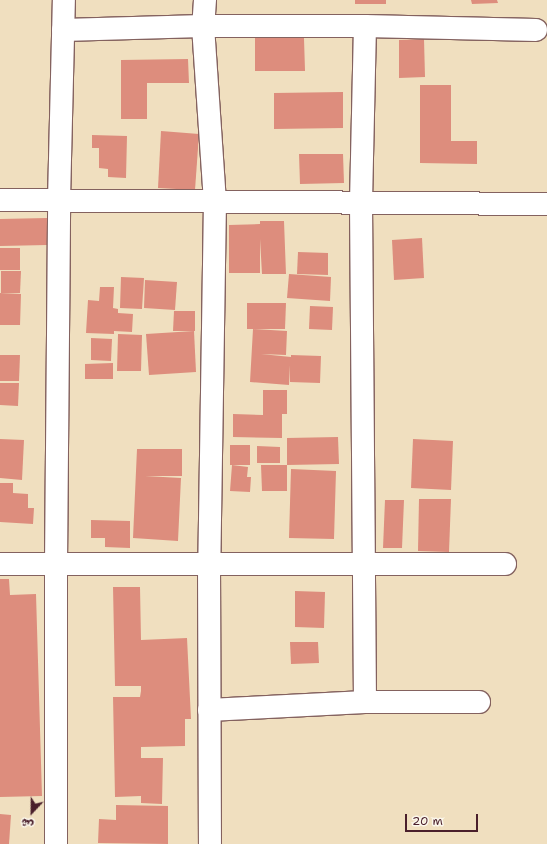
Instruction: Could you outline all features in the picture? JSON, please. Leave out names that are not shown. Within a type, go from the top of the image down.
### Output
[{"type":"street","points":[[56,844],[56,564],[59,200],[64,0]]},
{"type":"street","points":[[205,0],[203,26],[215,201],[209,564],[210,844]]},
{"type":"street","points":[[63,30],[203,26],[365,26],[536,30]]},
{"type":"street","points":[[365,26],[361,202],[365,702]]},
{"type":"street","points":[[0,200],[547,204]]},
{"type":"street","points":[[0,564],[505,564]]},
{"type":"street","points":[[209,710],[365,702],[479,702]]},
{"type":"building","points":[[355,0],[386,0],[386,4],[355,4]]},
{"type":"building","points":[[471,0],[497,0],[498,3],[472,4]]},
{"type":"building","points":[[255,38],[304,38],[305,71],[255,71]]},
{"type":"building","points":[[424,39],[425,77],[399,78],[399,40]]},
{"type":"building","points":[[188,59],[189,83],[147,83],[147,119],[121,119],[121,60]]},
{"type":"building","points":[[420,85],[451,85],[451,141],[477,141],[477,164],[420,163]]},
{"type":"building","points":[[343,92],[343,128],[274,129],[274,93]]},
{"type":"building","points":[[161,131],[199,134],[195,190],[158,188]]},
{"type":"building","points":[[92,135],[127,136],[126,178],[108,177],[108,169],[99,168],[99,148],[92,148]]},
{"type":"building","points":[[299,154],[343,154],[344,183],[300,184]]},
{"type":"building","points":[[47,218],[47,245],[0,246],[0,219]]},
{"type":"building","points":[[260,221],[284,221],[286,274],[262,274],[260,239],[260,273],[229,273],[229,225],[260,224]]},
{"type":"building","points":[[422,238],[424,278],[394,280],[392,240]]},
{"type":"building","points":[[0,248],[20,248],[20,270],[0,270]]},
{"type":"building","points":[[298,252],[328,253],[328,275],[297,274]]},
{"type":"building","points":[[1,271],[21,271],[20,293],[1,293]]},
{"type":"building","points":[[289,274],[331,277],[330,301],[287,298]]},
{"type":"building","points":[[121,277],[144,278],[142,309],[120,308]]},
{"type":"building","points":[[145,280],[177,282],[175,310],[144,308]]},
{"type":"building","points":[[100,287],[114,287],[113,308],[118,309],[118,313],[133,314],[132,332],[114,331],[114,334],[86,333],[88,300],[99,301]]},
{"type":"building","points":[[0,293],[21,294],[20,325],[0,325]]},
{"type":"building","points":[[247,303],[286,303],[285,329],[247,329]]},
{"type":"building","points":[[310,306],[333,307],[332,330],[309,329]]},
{"type":"building","points":[[174,311],[195,311],[195,331],[173,331]]},
{"type":"building","points":[[253,329],[287,331],[286,355],[261,354],[291,357],[291,355],[321,356],[320,383],[290,382],[290,365],[289,385],[250,382]]},
{"type":"building","points":[[194,331],[196,372],[149,375],[146,334]]},
{"type":"building","points":[[118,334],[142,335],[141,371],[117,371]]},
{"type":"building","points":[[91,338],[112,339],[111,361],[91,360]]},
{"type":"building","points":[[0,355],[20,355],[19,381],[0,381]]},
{"type":"building","points":[[113,363],[113,379],[85,379],[85,364]]},
{"type":"building","points":[[0,383],[19,383],[18,406],[0,405]]},
{"type":"building","points":[[263,390],[287,390],[287,414],[282,414],[282,438],[233,437],[233,414],[263,415]]},
{"type":"building","points":[[338,437],[339,464],[287,465],[287,438]]},
{"type":"building","points":[[0,439],[24,440],[22,480],[0,478]]},
{"type":"building","points":[[413,439],[453,441],[451,490],[411,488]]},
{"type":"building","points":[[230,445],[250,445],[250,465],[230,465]]},
{"type":"building","points":[[257,446],[280,447],[280,463],[257,463]]},
{"type":"building","points":[[137,449],[182,449],[182,476],[145,476],[181,478],[178,541],[133,538]]},
{"type":"building","points":[[232,465],[248,467],[247,477],[251,477],[250,492],[230,491]]},
{"type":"building","points":[[261,465],[287,465],[287,491],[262,491]]},
{"type":"building","points":[[291,469],[336,471],[334,539],[289,538]]},
{"type":"building","points":[[0,483],[13,483],[13,493],[28,494],[28,508],[34,508],[33,524],[0,522]]},
{"type":"building","points":[[419,499],[451,499],[449,552],[418,551]]},
{"type":"building","points":[[385,500],[404,500],[402,548],[383,548]]},
{"type":"building","points":[[91,520],[130,521],[130,548],[105,547],[105,538],[91,538]]},
{"type":"building","points":[[0,579],[9,579],[10,595],[36,594],[42,796],[0,797]]},
{"type":"building","points":[[113,587],[140,587],[141,640],[187,638],[191,719],[185,719],[185,746],[141,747],[141,758],[163,758],[162,804],[141,803],[141,796],[115,797],[113,697],[140,697],[141,686],[115,686]]},
{"type":"building","points":[[295,591],[325,592],[324,628],[295,627]]},
{"type":"building","points":[[290,642],[318,642],[319,663],[291,664]]},
{"type":"building","points":[[116,805],[168,806],[168,844],[98,843],[99,819],[116,820]]},
{"type":"building","points":[[0,814],[11,815],[9,844],[0,844]]}]
